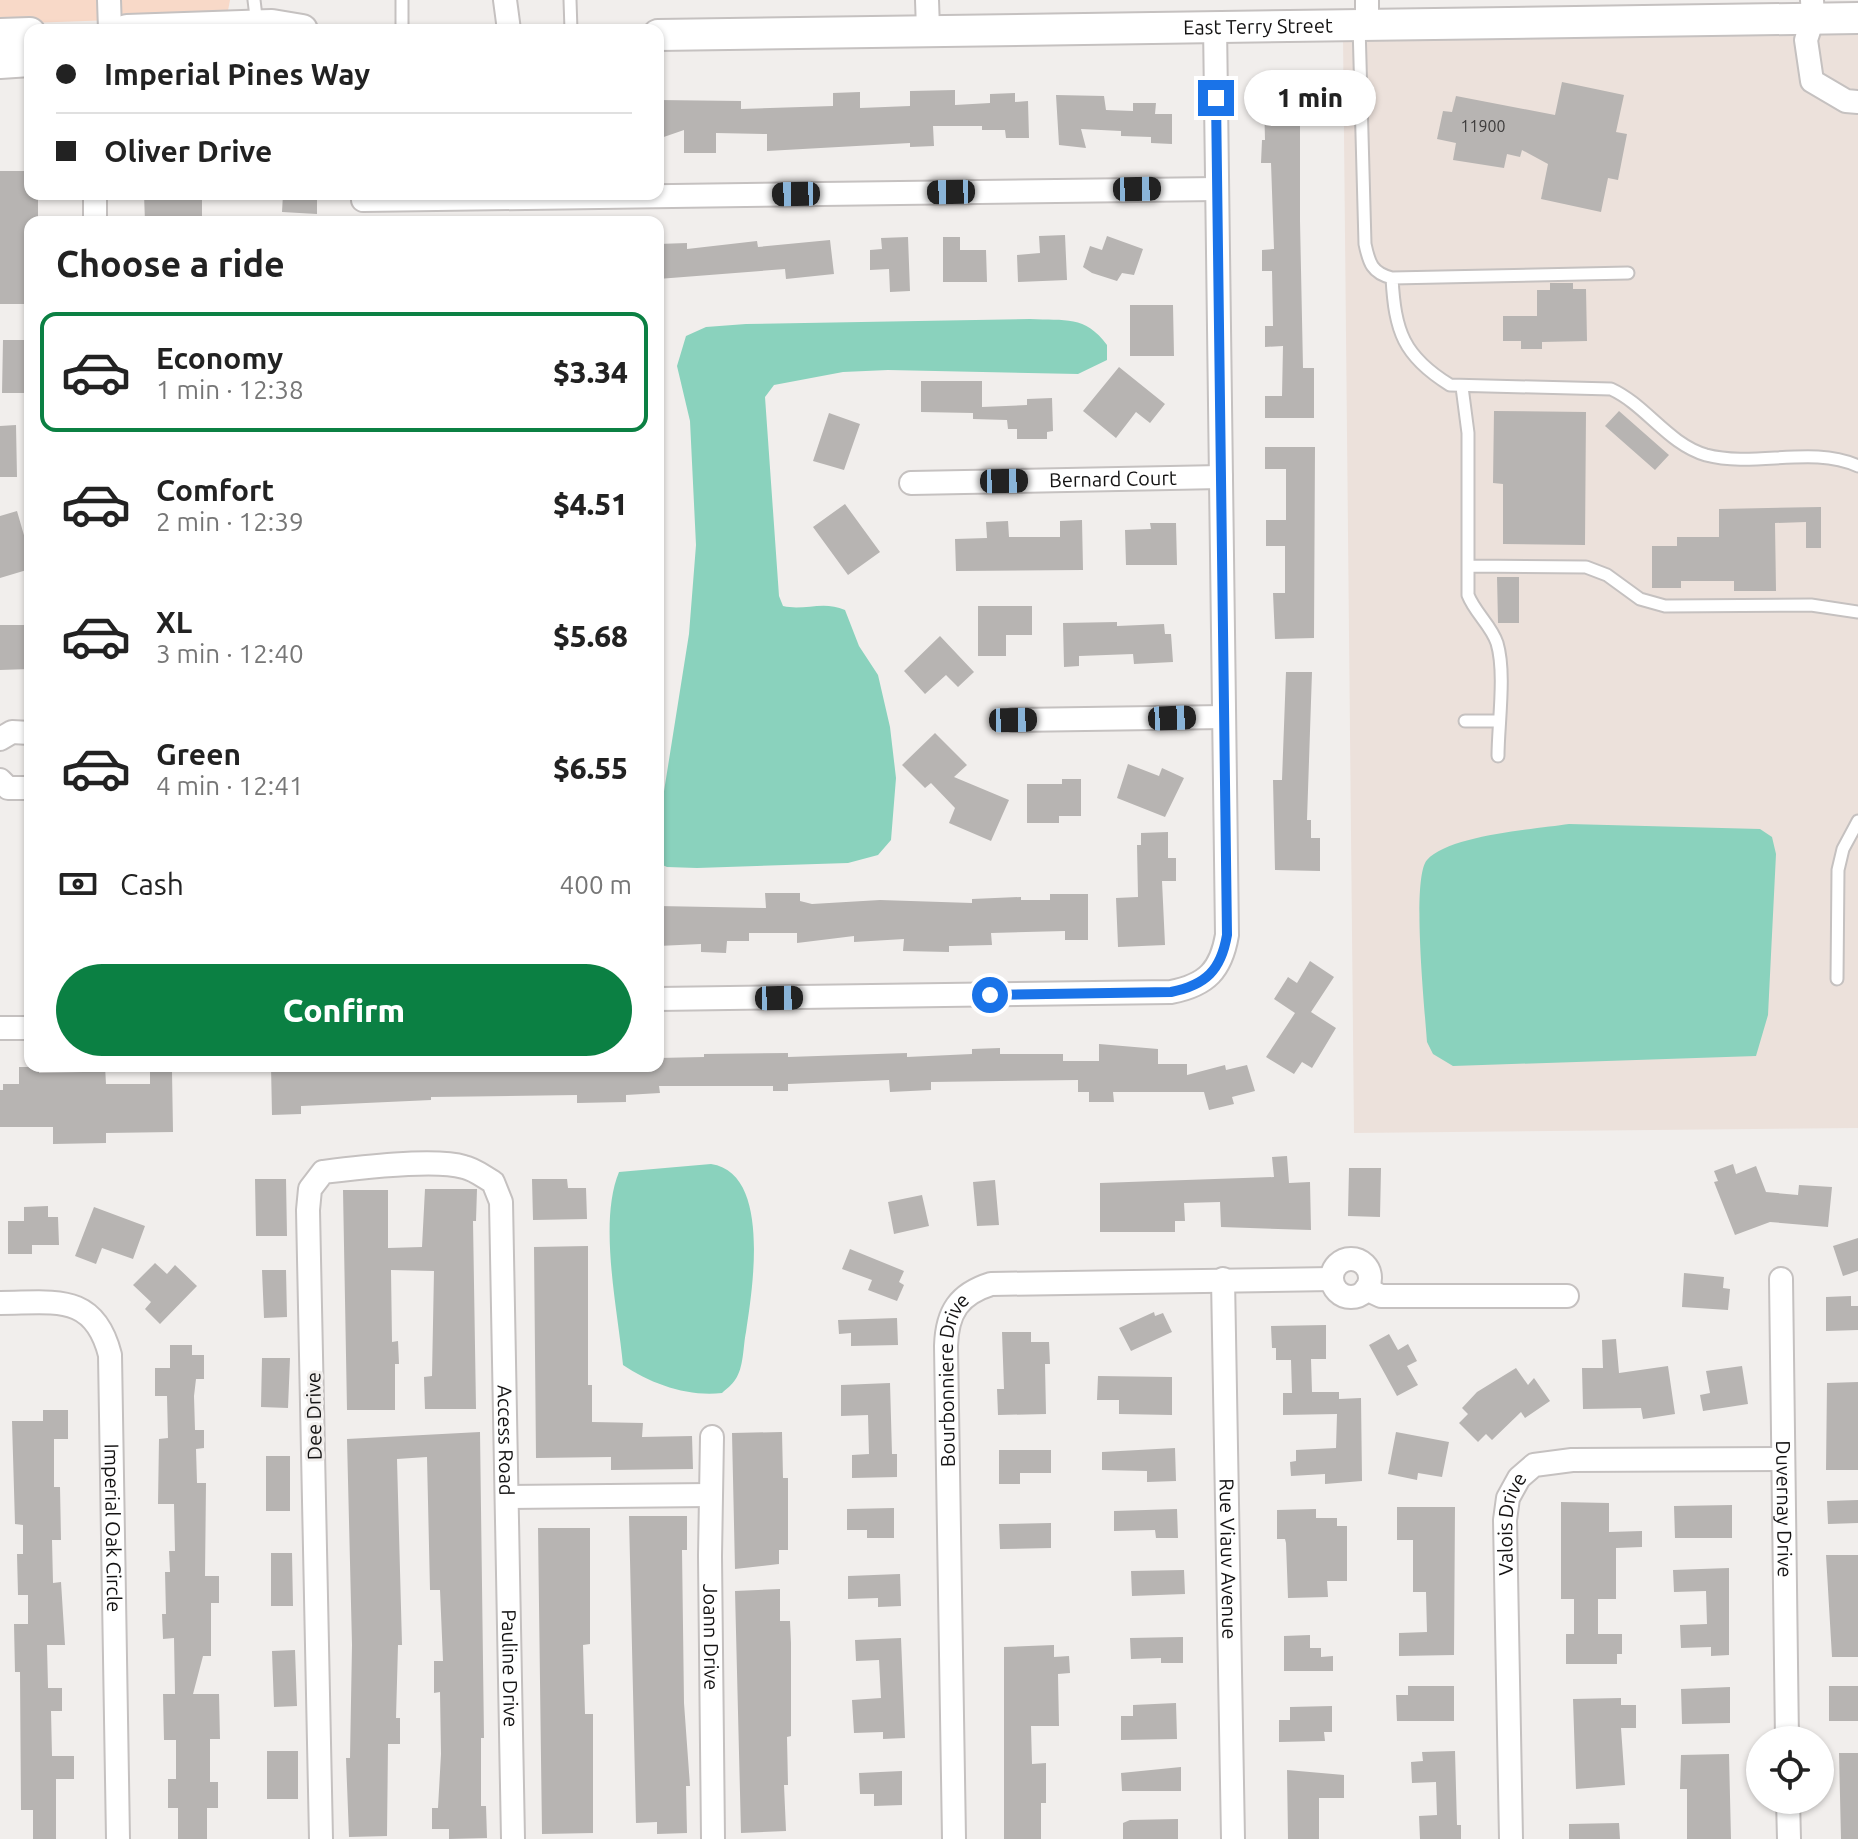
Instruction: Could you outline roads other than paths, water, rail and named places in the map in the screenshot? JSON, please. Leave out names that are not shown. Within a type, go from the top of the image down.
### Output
[{"type":"street","points":[[109,0],[110,24]]},
{"type":"street","points":[[505,0],[508,24]]},
{"type":"street","points":[[1812,9],[1806,40],[1812,81],[1846,101],[1858,102]]},
{"type":"street","name":"East Terry Street","points":[[664,35],[928,15],[1215,24],[1364,16],[1812,9],[1858,18]]},
{"type":"street","points":[[173,24],[256,13],[286,24]]},
{"type":"street","points":[[664,999],[1171,992],[1192,988],[1211,977],[1223,956],[1227,935],[1215,24]]},
{"type":"street","points":[[0,34],[24,33]]},
{"type":"street","points":[[0,63],[24,61]]},
{"type":"street","points":[[664,199],[1217,189]]},
{"type":"street","points":[[363,205],[630,200]]},
{"type":"street","name":"Bernard Court","points":[[911,483],[1221,477]]},
{"type":"street","points":[[1013,720],[1224,717]]},
{"type":"street","points":[[0,739],[12,732],[24,733]]},
{"type":"street","points":[[0,780],[8,788],[24,788]]},
{"type":"street","points":[[0,1028],[24,1028]]},
{"type":"street","name":"Dee Drive","points":[[321,1839],[310,1189],[323,1172],[370,1166],[464,1167],[493,1182]]},
{"type":"street","name":"Access Road","points":[[493,1182],[501,1202],[503,1246],[507,1497],[710,1495]]},
{"type":"street","points":[[1332,1279],[1339,1263],[1356,1259],[1368,1271],[1366,1289],[1381,1296],[1567,1296]]},
{"type":"street","name":"Rue Viauv Avenue","points":[[1223,1279],[1233,1839]]},
{"type":"street","name":"Bourbonniere Drive","points":[[954,1839],[946,1346],[947,1326],[955,1306],[970,1291],[991,1284],[1332,1279],[1337,1290],[1348,1296],[1366,1289]]},
{"type":"street","name":"Duvernay Drive","points":[[1781,1279],[1787,1726]]},
{"type":"street","name":"Imperial Oak Circle","points":[[0,1303],[59,1303],[78,1307],[95,1318],[105,1334],[110,1355],[118,1839]]},
{"type":"street","name":"Joann Drive","points":[[712,1437],[713,1839]]},
{"type":"street","name":"Valois Drive","points":[[1511,1839],[1505,1520],[1508,1498],[1519,1478],[1534,1465],[1572,1460],[1782,1459]]},
{"type":"street","name":"Pauline Drive","points":[[507,1497],[513,1839]]},
{"type":"street","points":[[1788,1814],[1789,1839]]},
{"type":"lane","points":[[402,0],[402,24]]},
{"type":"lane","points":[[570,0],[571,24]]},
{"type":"lane","points":[[1364,16],[1365,244],[1370,264],[1378,275],[1392,278],[1628,273]]},
{"type":"lane","points":[[1392,278],[1396,318],[1405,346],[1431,373],[1462,387],[1611,389],[1626,396],[1690,450],[1728,460],[1838,458],[1858,466]]},
{"type":"lane","points":[[1462,387],[1468,433],[1468,595],[1474,609],[1492,633],[1499,654],[1498,756]]},
{"type":"lane","points":[[1468,566],[1586,567],[1607,575],[1640,599],[1665,606],[1811,605],[1858,612]]},
{"type":"lane","points":[[1465,721],[1498,721]]},
{"type":"lane","points":[[1837,979],[1838,870],[1843,849],[1858,821]]}]
